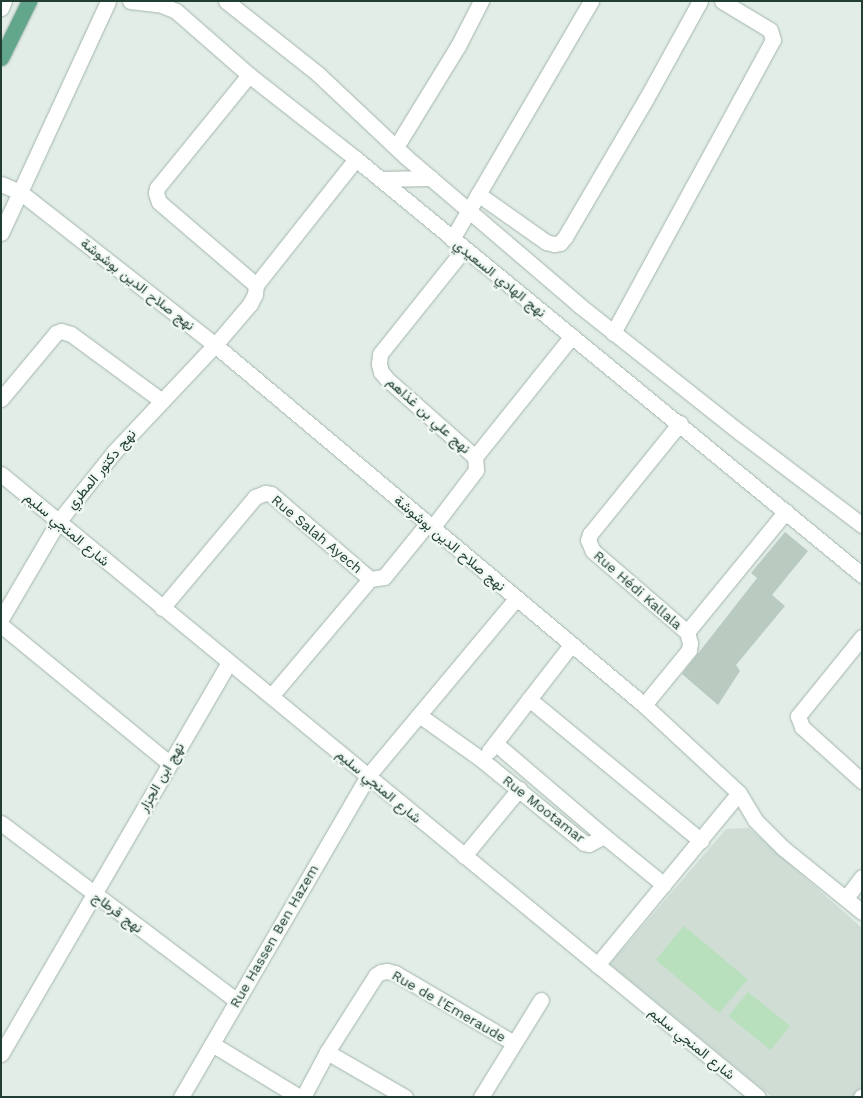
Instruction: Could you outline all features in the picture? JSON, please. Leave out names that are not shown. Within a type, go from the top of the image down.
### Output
[{"type":"main road","points":[[1,58],[29,1]]},
{"type":"street","points":[[1,8],[4,1]]},
{"type":"street","points":[[1,233],[63,94],[108,1]]},
{"type":"street","name":"نهج الهادي السعيدي","points":[[130,1],[162,5],[176,12],[249,75],[356,159],[464,249],[680,423],[862,575]]},
{"type":"street","points":[[226,1],[318,74],[431,178],[613,333],[862,525]]},
{"type":"street","points":[[396,147],[458,46],[481,1]]},
{"type":"street","points":[[452,238],[591,1]]},
{"type":"street","points":[[478,194],[546,242],[554,244],[560,242],[565,237],[641,108],[700,1]]},
{"type":"street","points":[[613,333],[773,40],[770,30],[722,1]]},
{"type":"street","points":[[249,75],[157,188],[156,193],[159,202],[256,285]]},
{"type":"street","name":"نهج دكتور المطري","points":[[1,619],[58,522],[114,452],[215,345],[250,304],[255,294],[256,285],[356,159]]},
{"type":"street","points":[[380,179],[431,178]]},
{"type":"street","name":"نهج صلاح الدين بوشوشة","points":[[1,184],[20,192],[215,345],[570,645],[644,704],[739,794],[756,820],[783,848],[862,912]]},
{"type":"street","name":"نهج علي بن غذاهم","points":[[464,249],[380,354],[379,364],[381,372],[388,380],[475,457],[572,336]]},
{"type":"street","points":[[1,399],[56,333],[61,331],[71,334],[162,401]]},
{"type":"street","name":"Rue Hédi Kallala","points":[[680,423],[590,534],[588,540],[593,551],[687,632],[786,512]]},
{"type":"street","points":[[370,579],[384,577],[429,526],[476,470],[475,457]]},
{"type":"street","name":"شارع المنجي سليم","points":[[1,474],[758,1097]]},
{"type":"street","name":"Rue Salah Ayech","points":[[162,608],[255,497],[265,493],[271,494],[370,579],[271,696]]},
{"type":"street","name":"Rue Hassen Ben Hazem","points":[[181,1097],[367,777],[516,599]]},
{"type":"street","points":[[1,625],[168,763]]},
{"type":"street","points":[[644,704],[689,650],[690,643],[687,632]]},
{"type":"street","points":[[862,637],[798,716],[802,726],[862,780]]},
{"type":"street","points":[[482,760],[570,645]]},
{"type":"street","name":"نهج ابن الجزار","points":[[1,1054],[168,763],[229,662]]},
{"type":"street","points":[[529,699],[701,842]]},
{"type":"street","name":"Rue Mootamar","points":[[419,715],[482,760],[584,843],[590,844],[604,836],[495,743]]},
{"type":"street","points":[[464,856],[519,789]]},
{"type":"street","points":[[597,964],[701,842],[739,794]]},
{"type":"street","name":"نهج قرطاج","points":[[1,823],[236,1000]]},
{"type":"street","points":[[604,836],[664,885]]},
{"type":"street","points":[[846,898],[862,877]]},
{"type":"street","name":"Rue de l'Emeraude","points":[[303,1097],[328,1052],[376,975],[387,971],[395,973],[514,1043]]},
{"type":"street","points":[[482,1097],[541,1000]]},
{"type":"street","points":[[212,1044],[299,1097]]},
{"type":"street","points":[[328,1052],[405,1097]]},
{"type":"shaded area","points":[[749,828],[862,928],[862,1087],[854,1097],[772,1097],[610,964],[726,829]]},
{"type":"green space","points":[[684,926],[748,979],[719,1013],[656,960]]},
{"type":"green space","points":[[748,992],[790,1026],[770,1050],[728,1016]]},
{"type":"building","points":[[785,532],[808,551],[772,595],[785,606],[736,665],[740,671],[718,705],[682,674],[757,578],[751,573]]}]
